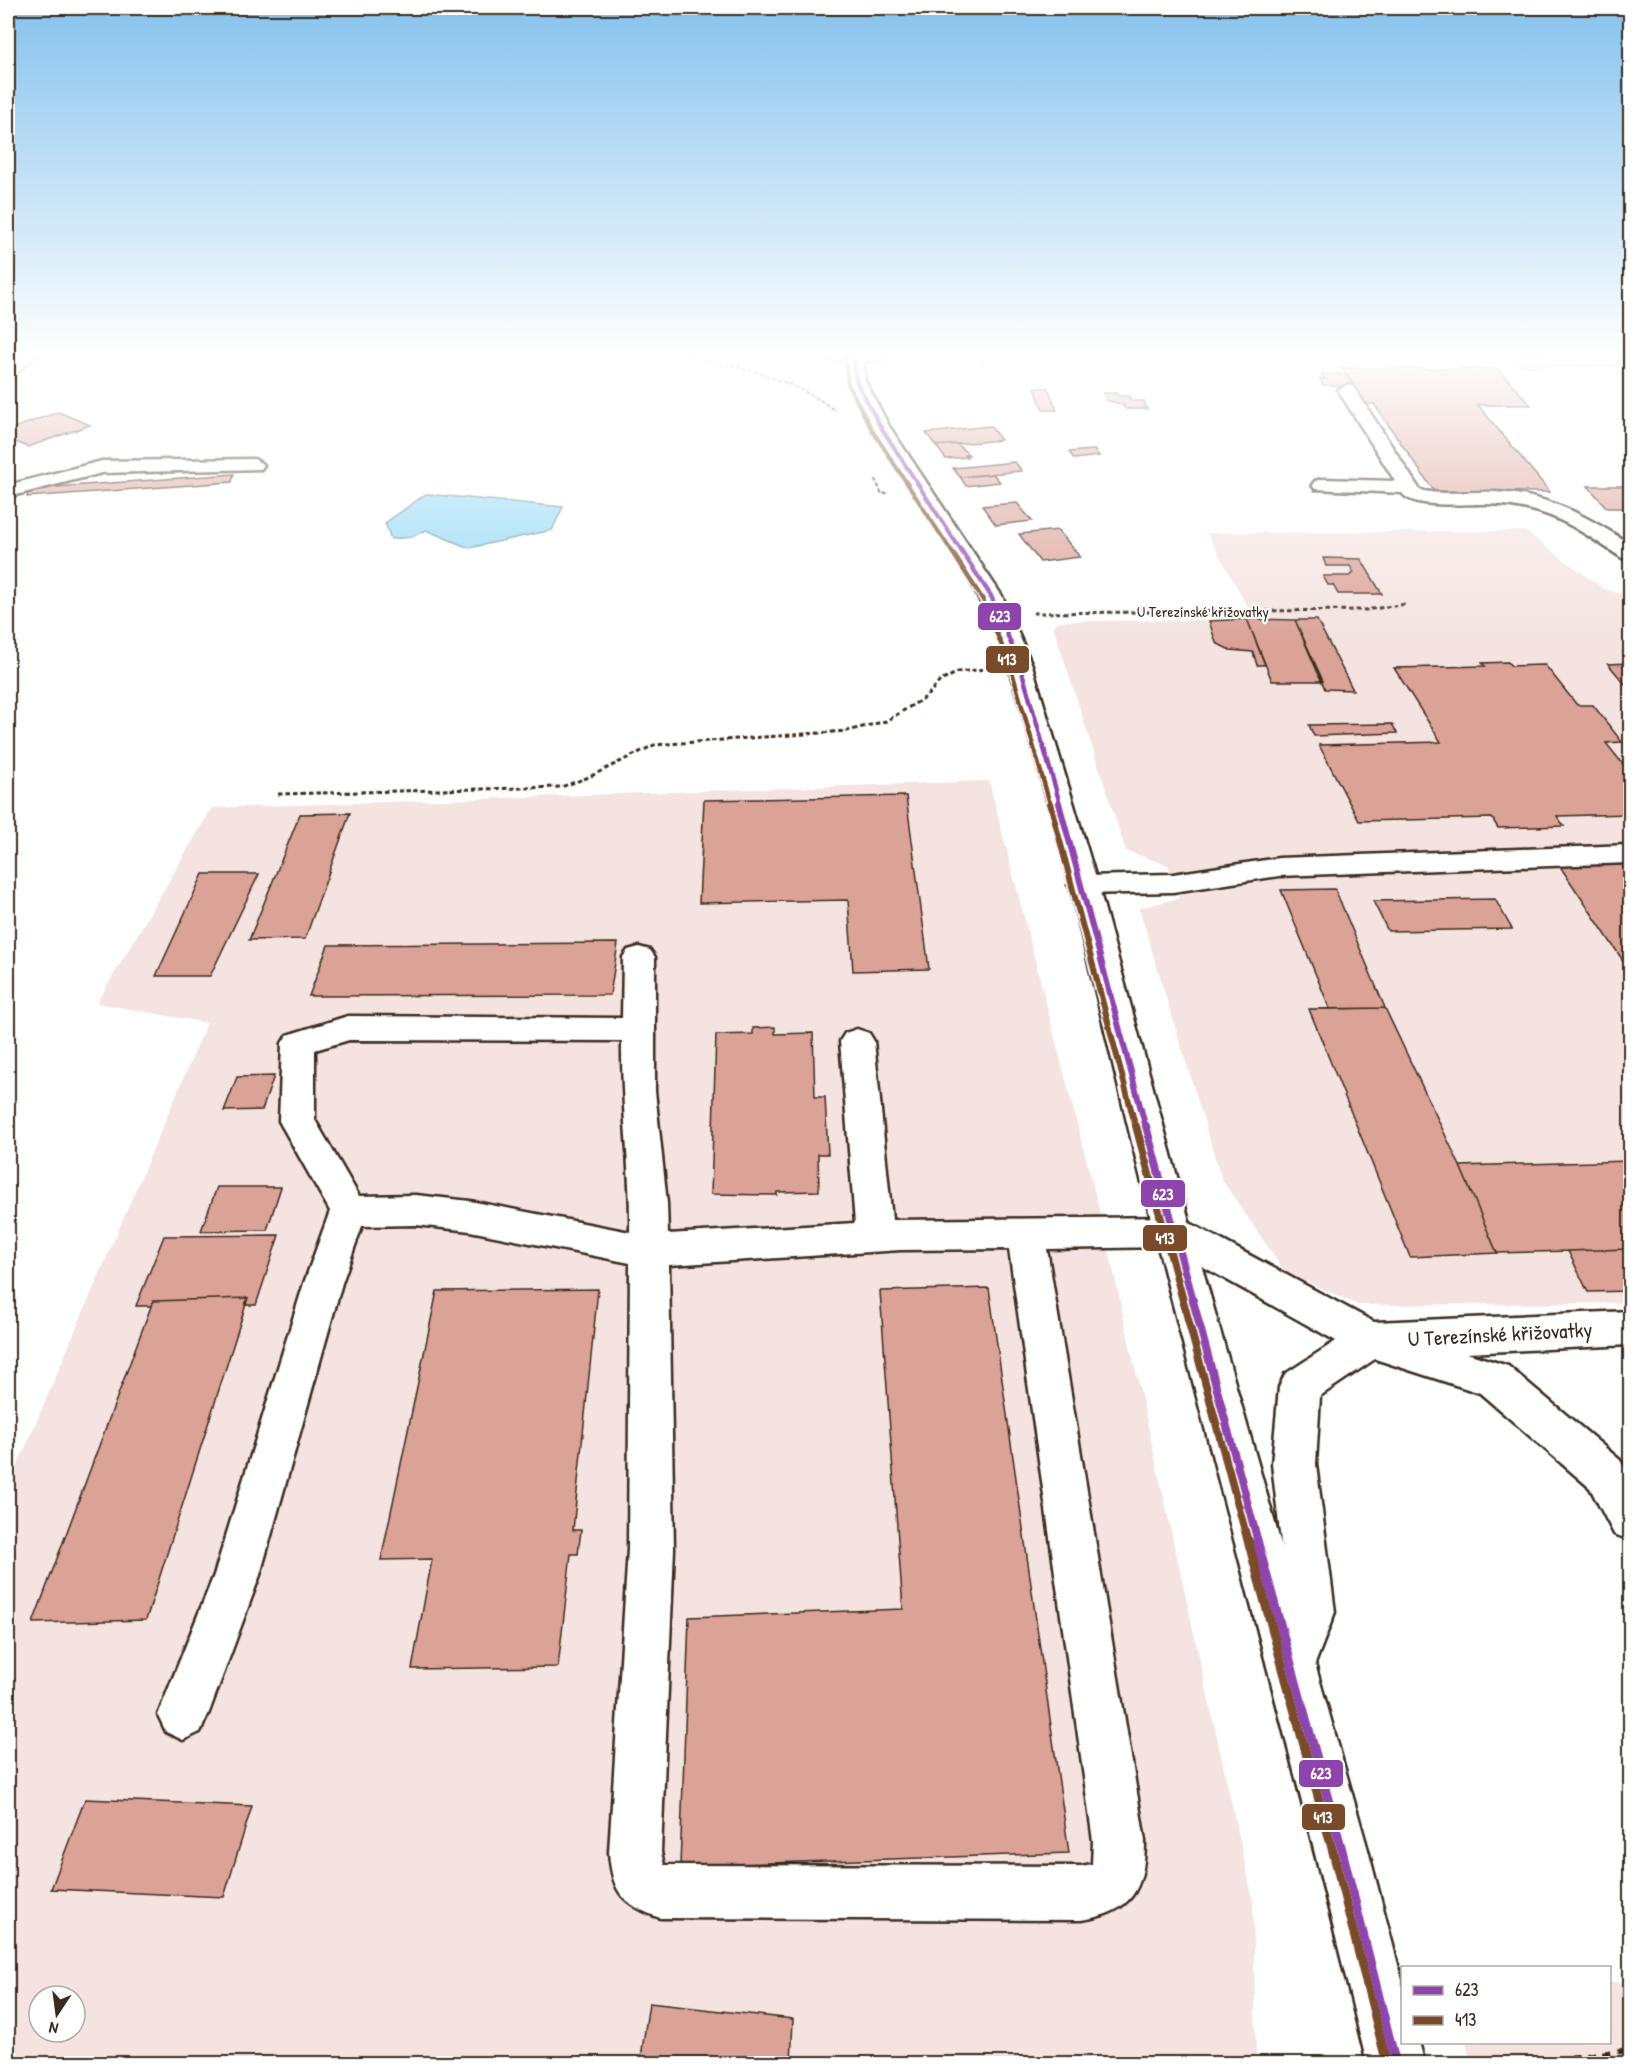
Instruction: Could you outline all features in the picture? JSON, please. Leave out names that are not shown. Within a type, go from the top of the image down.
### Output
[{"type":"main road","points":[[897,451],[924,490],[999,613],[1020,665],[1083,885],[1173,1232],[1291,1665],[1386,2051]]},
{"type":"main road","points":[[1385,451],[1413,494],[1421,497],[1508,499],[1545,506],[1562,512],[1630,554]]},
{"type":"main road","points":[[8,491],[54,477],[102,467],[254,465]]},
{"type":"main road","points":[[1322,485],[1408,487]]},
{"type":"main road","points":[[1083,885],[1173,883],[1279,867],[1630,854]]},
{"type":"main road","points":[[639,957],[638,1091],[649,1203],[651,1549],[635,1852],[637,1869],[642,1882],[653,1890],[669,1893],[1081,1893],[1100,1892],[1113,1882],[1119,1864],[1119,1841],[1026,1234]]},
{"type":"main road","points":[[183,1714],[237,1575],[323,1283],[349,1211],[297,1121],[299,1043],[348,1028],[639,1030]]},
{"type":"main road","points":[[857,1041],[874,1237]]},
{"type":"main road","points":[[349,1211],[416,1210],[470,1216],[649,1251],[874,1237],[1173,1232]]},
{"type":"main road","name":"U Terezínské křižovatky","points":[[1173,1232],[1370,1340],[1493,1379],[1605,1474],[1630,1519]]},
{"type":"main road","name":"U Terezínské křižovatky","points":[[1370,1340],[1630,1328]]},
{"type":"main road","points":[[1291,1665],[1312,1612],[1294,1464],[1300,1387],[1370,1340]]},
{"type":"path","points":[[873,474],[882,494],[924,490]]},
{"type":"path","name":"U Terezínské křižovatky","points":[[999,613],[1365,610],[1407,604]]},
{"type":"path","points":[[278,794],[561,786],[589,777],[654,745],[847,731],[886,721],[926,697],[939,682],[958,672],[1020,665]]},
{"type":"path","points":[[1523,2064],[1630,2050]]},
{"type":"shaded area","points":[[1525,531],[1604,589],[1630,597],[1630,1303],[1358,1305],[1285,1272],[1222,1180],[1139,908],[1179,898],[1168,865],[1126,851],[1053,626],[1058,621],[1255,620],[1207,533]]},
{"type":"shaded area","points":[[989,781],[1105,1233],[1253,1900],[1256,2063],[8,2064],[8,1488],[207,1023],[97,1003],[212,808]]},
{"type":"shaded area","points":[[1611,1982],[1630,1983],[1630,2063],[1471,2063],[1466,2044],[1611,2044]]},
{"type":"water","points":[[426,494],[563,507],[552,530],[469,548],[426,530],[412,537],[391,539],[385,523]]},
{"type":"building","points":[[940,451],[964,451],[969,455],[965,455],[967,457],[946,459]]},
{"type":"building","points":[[1095,451],[1099,456],[1074,459],[1069,452]]},
{"type":"building","points":[[1406,451],[1516,451],[1550,492],[1434,491]]},
{"type":"building","points":[[1015,462],[1022,471],[960,477],[953,468]]},
{"type":"building","points":[[234,474],[232,482],[27,497],[29,489]]},
{"type":"building","points":[[993,474],[1000,482],[966,486],[960,477]]},
{"type":"building","points":[[1588,486],[1630,486],[1630,512],[1627,508],[1607,508]]},
{"type":"building","points":[[1017,503],[1032,521],[996,525],[982,506]]},
{"type":"building","points":[[1058,530],[1080,557],[1040,562],[1019,534]]},
{"type":"building","points":[[1323,558],[1361,559],[1382,594],[1338,594],[1333,585],[1328,585],[1323,576],[1349,576],[1354,573],[1350,566],[1326,566]]},
{"type":"building","points":[[1247,619],[1295,620],[1323,681],[1272,681]]},
{"type":"building","points":[[1247,619],[1265,665],[1257,665],[1253,652],[1230,650],[1216,643],[1209,621]]},
{"type":"building","points":[[1295,620],[1317,620],[1353,690],[1325,689]]},
{"type":"building","points":[[1508,662],[1511,666],[1545,665],[1577,705],[1593,705],[1622,742],[1606,743],[1630,773],[1630,814],[1557,816],[1564,826],[1498,828],[1492,818],[1359,821],[1319,745],[1441,742],[1394,668],[1485,666],[1482,663]]},
{"type":"building","points":[[1630,663],[1630,690],[1608,664]]},
{"type":"building","points":[[1392,724],[1397,733],[1314,736],[1309,725]]},
{"type":"building","points":[[906,796],[929,969],[853,971],[848,900],[699,903],[704,800]]},
{"type":"building","points":[[350,813],[305,939],[249,940],[300,814]]},
{"type":"building","points":[[1630,864],[1630,967],[1628,968],[1559,865]]},
{"type":"building","points":[[203,874],[259,874],[210,976],[156,976]]},
{"type":"building","points":[[1335,889],[1385,1008],[1330,1009],[1281,890]]},
{"type":"building","points":[[1495,899],[1512,929],[1388,931],[1373,901]]},
{"type":"building","points":[[618,943],[610,995],[309,996],[328,945]]},
{"type":"building","points":[[1385,1008],[1460,1166],[1497,1253],[1410,1257],[1309,1009]]},
{"type":"building","points":[[775,1027],[775,1034],[813,1033],[815,1097],[825,1097],[828,1154],[818,1154],[819,1191],[777,1192],[777,1195],[711,1194],[716,1035],[753,1034],[753,1028]]},
{"type":"building","points":[[274,1076],[262,1110],[224,1111],[237,1077]]},
{"type":"building","points":[[1630,1161],[1630,1249],[1568,1251],[1497,1253],[1460,1166]]},
{"type":"building","points":[[217,1187],[281,1187],[267,1230],[201,1231]]},
{"type":"building","points":[[279,1235],[256,1305],[245,1305],[248,1298],[153,1301],[151,1306],[136,1306],[164,1236]]},
{"type":"building","points":[[1630,1249],[1630,1291],[1588,1292],[1568,1251]]},
{"type":"building","points":[[989,1288],[1069,1853],[680,1866],[689,1617],[903,1609],[880,1291]]},
{"type":"building","points":[[598,1289],[573,1530],[581,1530],[578,1554],[571,1554],[558,1667],[412,1669],[432,1559],[381,1560],[437,1291]]},
{"type":"building","points":[[248,1298],[146,1620],[33,1623],[153,1301]]},
{"type":"building","points":[[85,1799],[252,1806],[224,1897],[51,1889]]},
{"type":"building","points":[[649,2003],[793,2019],[791,2064],[640,2064]]},
{"type":"transit line","name":"413","points":[[885,451],[983,600],[1011,668],[1074,887],[1164,1234],[1333,1852],[1387,2064]]},
{"type":"transit line","name":"623","points":[[896,451],[991,596],[1020,665],[1083,885],[1173,1232],[1342,1850],[1396,2064]]}]
